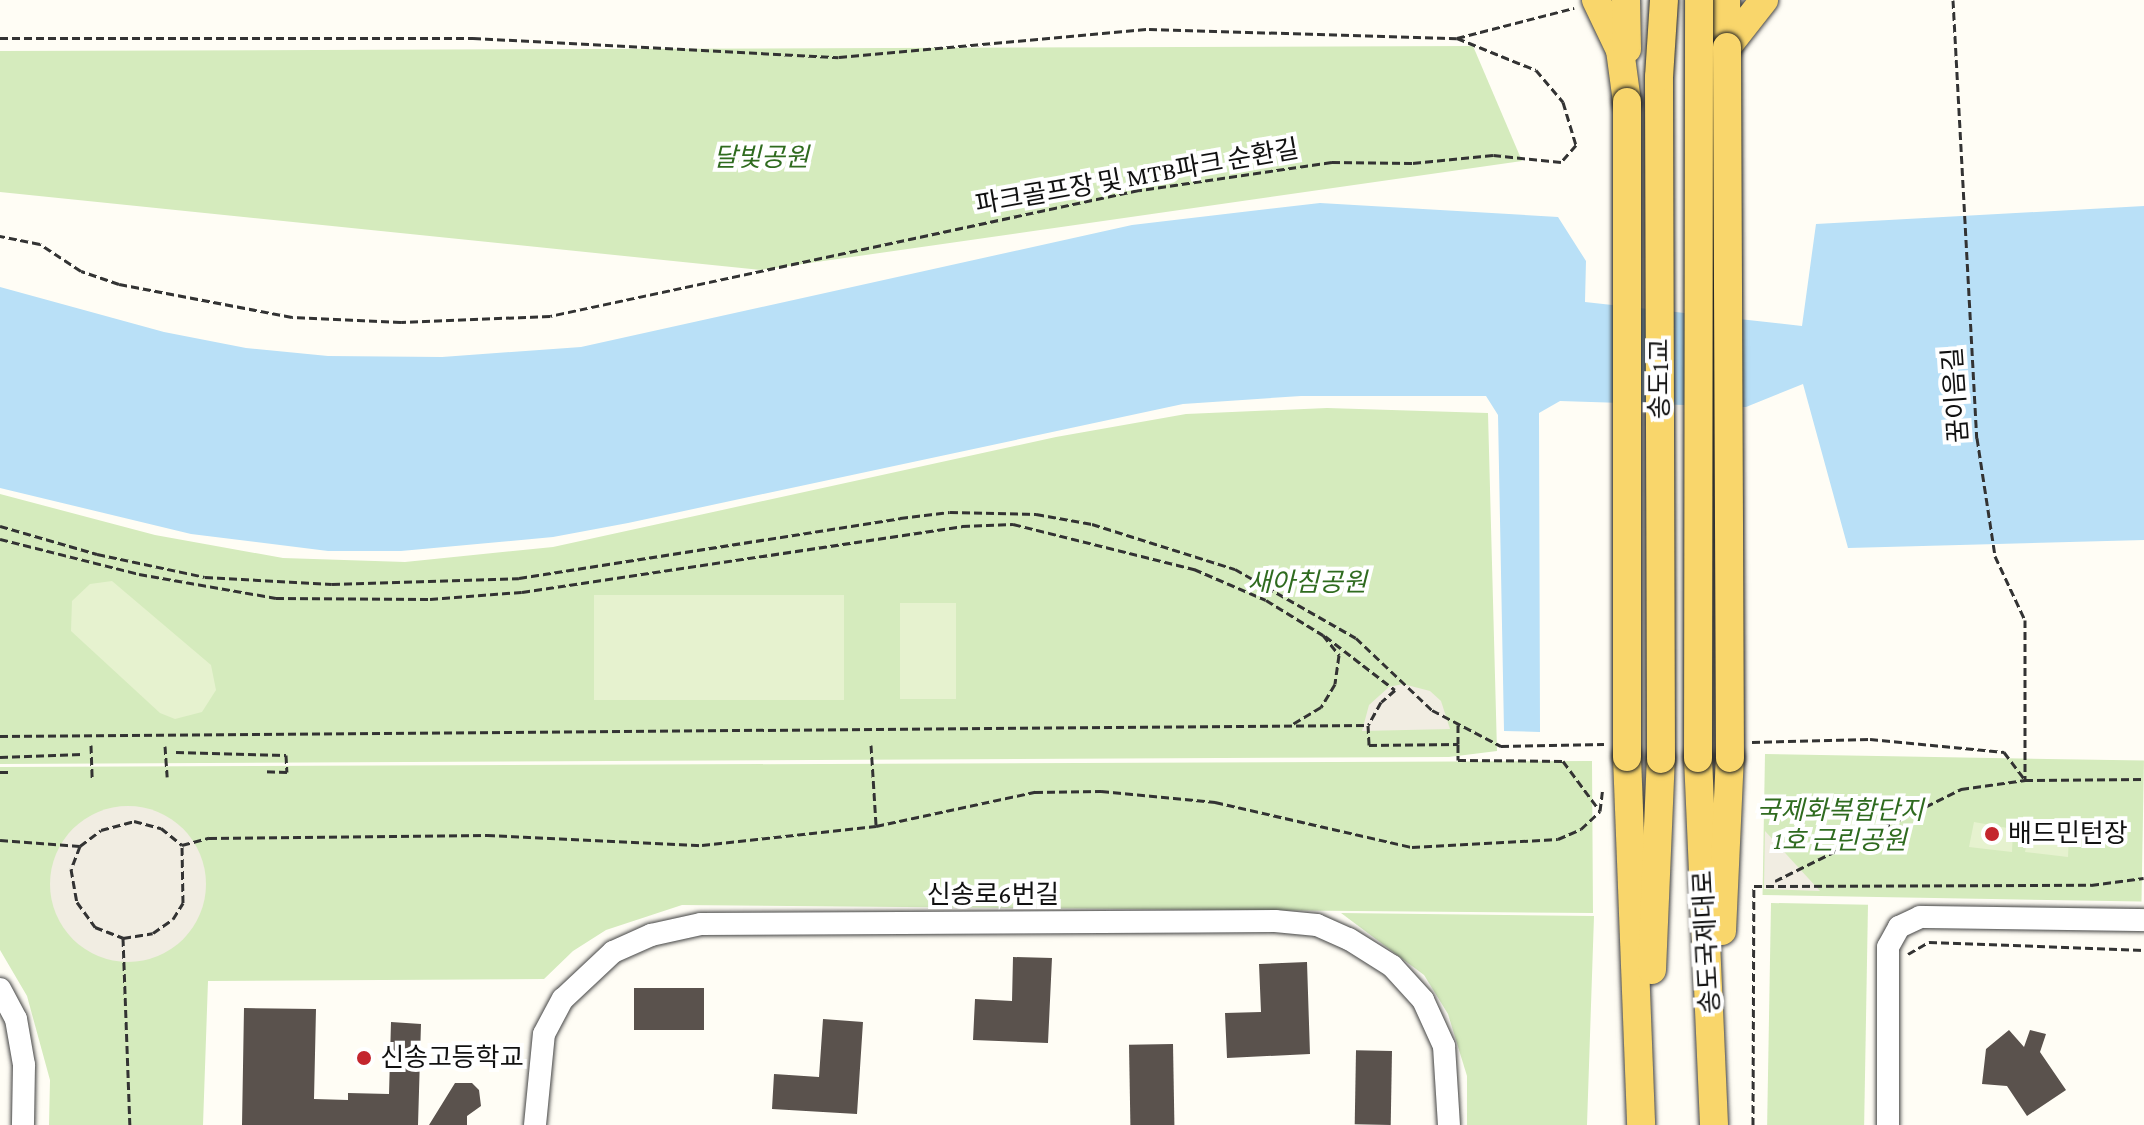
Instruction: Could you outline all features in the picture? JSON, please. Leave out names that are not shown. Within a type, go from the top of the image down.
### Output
[{"type":"main road","points":[[1626,0],[1627,757],[1643,1125]]},
{"type":"main road","name":"송도1교","points":[[1661,759],[1659,77],[1664,0]]},
{"type":"main road","name":"송도1교","points":[[1698,758],[1699,0]]},
{"type":"main road","points":[[1715,1120],[1730,758],[1726,0]]},
{"type":"main road","points":[[1727,47],[1764,0]]},
{"type":"main road","points":[[1589,3],[1620,50],[1627,102]]},
{"type":"main road","name":"송도국제대로","points":[[1698,758],[1715,1120]]},
{"type":"main road","name":"송도국제대로","points":[[1643,1125],[1661,759]]},
{"type":"street","points":[[1888,1125],[1888,947],[1899,927],[1920,917],[2144,920]]},
{"type":"street","name":"신송로6번길","points":[[535,1125],[544,1034],[563,999],[613,952],[651,935],[701,924],[1275,921],[1317,925],[1349,939],[1392,966],[1423,1000],[1444,1046],[1449,1125]]},
{"type":"street","points":[[0,989],[16,1019],[24,1065],[23,1125]]},
{"type":"path","name":"꿈이음길","points":[[1953,0],[1978,454],[1995,556],[2025,620],[2028,649],[2025,780]]},
{"type":"path","points":[[1457,38],[1589,3]]},
{"type":"path","name":"파크골프장 및 MTB파크 순환길","points":[[0,38],[473,38],[839,57],[1149,29],[1457,38],[1536,70],[1563,102],[1576,145],[1561,162],[1493,155],[1412,163],[1332,162],[1139,190],[550,316],[401,322],[292,317],[119,284],[81,271],[40,244],[0,236]]},
{"type":"path","points":[[0,526],[97,554],[205,577],[332,584],[519,578],[912,516],[994,511],[1036,514],[1185,551],[1275,589],[1356,638],[1432,710],[1458,725],[1458,760],[1563,761],[1600,811]]},
{"type":"path","points":[[0,539],[139,574],[276,598],[430,599],[522,592],[962,526],[1013,524],[1119,546],[1194,569],[1266,600],[1349,650],[1395,690],[1368,725],[1369,745],[1458,744]]},
{"type":"path","points":[[1291,725],[1321,707],[1335,684],[1339,655],[1323,635]]},
{"type":"path","points":[[0,736],[1368,725]]},
{"type":"path","points":[[1792,741],[1870,739],[2004,752],[2025,780]]},
{"type":"path","points":[[91,745],[92,780]]},
{"type":"path","points":[[871,745],[876,826]]},
{"type":"path","points":[[165,746],[167,777]]},
{"type":"path","points":[[176,752],[286,755],[287,772],[264,771]]},
{"type":"path","points":[[0,757],[82,754]]},
{"type":"path","points":[[0,772],[8,772]]},
{"type":"path","points":[[1771,883],[1961,789],[2025,780],[2144,779]]},
{"type":"path","points":[[182,845],[209,838],[487,835],[702,845],[876,826],[1035,792],[1101,791],[1215,802],[1412,847],[1558,839],[1581,829],[1600,811],[1603,784]]},
{"type":"path","points":[[134,821],[161,828],[182,845],[183,903],[173,919],[153,933],[123,938],[95,927],[77,902],[71,869],[80,846],[101,830],[134,821]]},
{"type":"path","points":[[0,840],[80,846]]},
{"type":"path","points":[[1753,1125],[1754,886],[1771,883],[2091,885],[2144,878]]},
{"type":"path","points":[[123,938],[130,1125]]},
{"type":"path","points":[[1907,955],[1929,942],[2144,950]]},
{"type":"green space","name":"달빛공원","points":[[1473,46],[1522,161],[761,270],[0,192],[0,51]]},
{"type":"green space","name":"새아침공원","points":[[1327,408],[1488,413],[1497,751],[1449,757],[0,764],[0,494],[155,535],[283,558],[405,562],[553,547],[1056,437],[1186,414]]},
{"type":"green space","points":[[112,581],[211,665],[216,690],[202,712],[175,719],[160,713],[71,631],[72,601],[90,584]]},
{"type":"green space","points":[[594,595],[844,595],[844,700],[594,700]]},
{"type":"green space","points":[[900,603],[956,603],[956,699],[900,699]]},
{"type":"green space","name":"국제화복합단지 1호 근린공원","points":[[1765,754],[2144,761],[2141,902],[1763,895]]},
{"type":"green space","points":[[1592,761],[1593,913],[682,905],[606,930],[573,951],[544,979],[208,981],[203,1125],[49,1125],[50,1080],[27,996],[0,950],[0,767]]},
{"type":"green space","name":"배드민턴장","points":[[1974,822],[2013,829],[2012,852],[1969,847]]},
{"type":"green space","name":"배드민턴장","points":[[2030,827],[2069,834],[2068,857],[2025,852]]},
{"type":"green space","points":[[1771,903],[1868,905],[1864,1125],[1767,1125]]},
{"type":"green space","points":[[1341,913],[1594,916],[1587,1125],[1467,1125],[1467,1076],[1448,1014],[1424,975]]},
{"type":"shaded area","points":[[1403,684],[1430,691],[1441,701],[1450,729],[1362,731],[1369,705],[1389,687]]},
{"type":"shaded area","points":[[128,806],[158,812],[183,829],[200,854],[206,884],[200,914],[183,939],[158,956],[128,962],[98,956],[73,939],[56,914],[50,884],[56,854],[73,829],[98,812]]},
{"type":"shaded area","points":[[1765,831],[1820,891],[1764,889]]},
{"type":"water","points":[[1320,203],[1558,217],[1586,261],[1585,302],[1802,326],[1816,224],[2144,206],[2144,540],[1848,548],[1803,384],[1746,407],[1560,401],[1539,413],[1540,732],[1504,731],[1498,415],[1486,396],[1301,396],[1183,404],[628,523],[553,537],[401,551],[328,551],[191,534],[0,488],[0,287],[164,332],[246,348],[328,356],[442,357],[581,347],[1132,225]]},
{"type":"building","points":[[1013,957],[1052,958],[1048,1043],[973,1040],[975,999],[1012,1001]]},
{"type":"building","points":[[1307,962],[1310,1054],[1227,1058],[1225,1013],[1261,1012],[1259,964]]},
{"type":"building","points":[[634,988],[704,988],[704,1030],[634,1030]]},
{"type":"building","points":[[244,1008],[316,1009],[314,1099],[348,1100],[348,1093],[389,1094],[391,1022],[421,1024],[418,1125],[242,1125]]},
{"type":"building","points":[[823,1019],[863,1022],[857,1114],[772,1109],[774,1074],[819,1077]]},
{"type":"building","points":[[2009,1030],[2024,1047],[2030,1030],[2046,1034],[2040,1052],[2066,1090],[2027,1116],[2007,1086],[1982,1084],[1986,1049]]},
{"type":"building","points":[[1173,1044],[1174,1125],[1130,1125],[1129,1045]]},
{"type":"building","points":[[1356,1050],[1392,1051],[1391,1125],[1355,1124]]},
{"type":"building","points":[[455,1083],[472,1083],[479,1090],[481,1106],[467,1116],[467,1125],[429,1125]]},
{"type":"place","name":"배드민턴장","points":[[1992,834]]},
{"type":"place","name":"신송고등학교","points":[[364,1058]]}]
